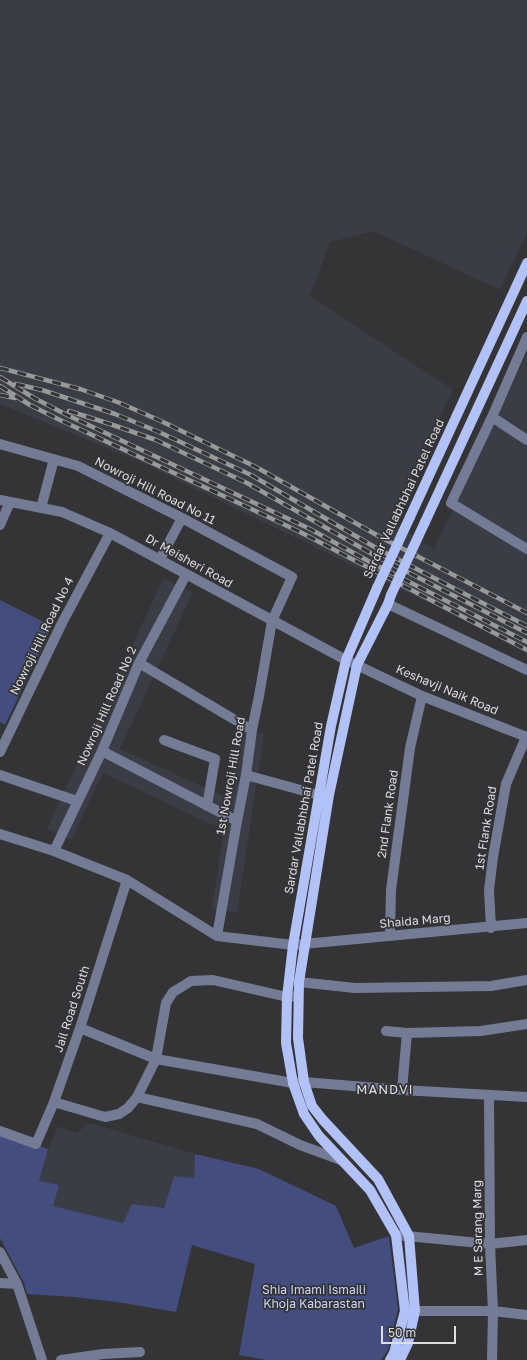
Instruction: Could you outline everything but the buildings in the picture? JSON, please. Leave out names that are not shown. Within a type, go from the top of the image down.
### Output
[{"type":"main road","name":"Sardar Vallabhbhai Patel Road","points":[[390,1360],[410,1311],[396,1235],[370,1190],[310,1125],[304,1114],[293,1083],[286,1043],[293,997],[294,945],[318,795],[331,726],[346,660],[377,588],[527,263]]},
{"type":"main road","name":"Sardar Vallabhbhai Patel Road","points":[[400,1360],[408,1343],[410,1311],[409,1236],[378,1179],[317,1113],[309,1098],[304,1082],[293,997],[299,982],[329,795],[357,665],[527,301]]},
{"type":"street","points":[[527,337],[492,417],[451,503],[527,550]]},
{"type":"street","points":[[492,417],[527,440]]},
{"type":"street","name":"Nowroji Hill Road No 11","points":[[0,444],[78,466],[182,518],[292,577]]},
{"type":"street","points":[[41,508],[54,459]]},
{"type":"street","points":[[0,524],[5,501]]},
{"type":"street","name":"Dr Meisheri Road","points":[[5,501],[62,512],[110,534],[160,559],[272,621],[357,665]]},
{"type":"street","points":[[160,559],[182,518]]},
{"type":"street","name":"Nowroji Hill Road No 4","points":[[0,752],[62,622],[110,534]]},
{"type":"street","name":"Nowroji Hill Road No 2","points":[[54,851],[102,751],[139,663],[186,574]]},
{"type":"street","name":"1st Nowroji Hill Road","points":[[217,936],[272,621],[292,577]]},
{"type":"street","points":[[389,599],[527,670]]},
{"type":"street","points":[[139,663],[252,730]]},
{"type":"street","name":"Keshavji Naik Road","points":[[357,665],[422,696],[527,737]]},
{"type":"street","name":"2nd Flank Road","points":[[390,936],[391,890],[410,748],[422,696]]},
{"type":"street","name":"1st Flank Road","points":[[491,928],[489,890],[506,784],[527,737]]},
{"type":"street","points":[[164,740],[215,759],[207,806]]},
{"type":"street","points":[[102,751],[237,821]]},
{"type":"street","points":[[246,775],[318,795],[329,795]]},
{"type":"street","points":[[0,776],[77,801]]},
{"type":"street","points":[[0,834],[54,851],[127,880],[217,936]]},
{"type":"street","name":"Jail Road South","points":[[0,1131],[36,1144],[54,1102],[80,1028],[127,880]]},
{"type":"street","name":"Shaida Marg","points":[[217,936],[294,945],[491,928],[527,923]]},
{"type":"street","points":[[54,1102],[106,1117],[119,1114],[128,1108],[137,1096],[156,1059],[166,1003],[173,992],[191,982],[213,980],[293,997]]},
{"type":"street","points":[[299,982],[355,988],[491,986],[527,980]]},
{"type":"street","points":[[386,1031],[407,1033],[481,1031],[527,1024]]},
{"type":"street","points":[[80,1028],[156,1059],[293,1083],[304,1082],[402,1090],[527,1097]]},
{"type":"street","points":[[402,1090],[407,1033]]},
{"type":"street","name":"M E Sarang Marg","points":[[489,1095],[490,1244],[493,1311],[492,1360]]},
{"type":"street","points":[[137,1096],[257,1124],[300,1146],[341,1160]]},
{"type":"street","points":[[396,1235],[490,1244],[527,1240]]},
{"type":"street","points":[[0,1252],[17,1284],[42,1360]]},
{"type":"street","points":[[0,1282],[17,1284]]},
{"type":"street","points":[[410,1311],[493,1311],[527,1315]]},
{"type":"street","points":[[61,1360],[103,1354],[140,1352]]},
{"type":"shaded area","points":[[0,0],[527,0],[527,232],[500,290],[374,231],[330,242],[310,296],[453,390],[390,521],[434,549],[527,354],[527,653],[445,611],[139,461],[0,404]]},
{"type":"shaded area","points":[[163,579],[193,592],[120,749],[228,798],[239,728],[264,734],[237,913],[212,908],[224,830],[103,773],[71,840],[47,829]]},
{"type":"shaded area","points":[[90,1123],[195,1154],[194,1178],[174,1176],[164,1209],[132,1204],[123,1223],[53,1206],[39,1181],[48,1149],[58,1126],[76,1133]]},
{"type":"green space","points":[[0,600],[52,626],[5,725],[0,722]]},
{"type":"green space","name":"Shia Imami Ismaili Khoja Kabarastan","points":[[0,1133],[48,1149],[39,1181],[59,1185],[53,1206],[123,1223],[132,1204],[164,1208],[174,1176],[194,1178],[195,1154],[259,1169],[336,1206],[354,1248],[389,1236],[398,1309],[388,1350],[381,1360],[267,1360],[239,1355],[255,1264],[192,1245],[176,1312],[117,1302],[27,1294],[24,1283],[0,1238]]},
{"type":"railway","points":[[0,368],[80,389],[120,403],[163,422],[256,467],[382,538],[527,613]]},
{"type":"railway","points":[[0,377],[34,398],[65,414],[310,529],[370,562],[527,642]]},
{"type":"railway","points":[[16,384],[42,390],[115,414],[159,432],[251,475],[378,549],[527,626]]},
{"type":"railway","points":[[0,386],[30,405],[62,421],[300,532],[527,650]]},
{"type":"railway","points":[[0,395],[15,398]]},
{"type":"railway","points":[[69,411],[156,440],[247,483],[374,555],[527,633]]},
{"type":"district","name":"MANDVI","points":[[385,1090]]}]
